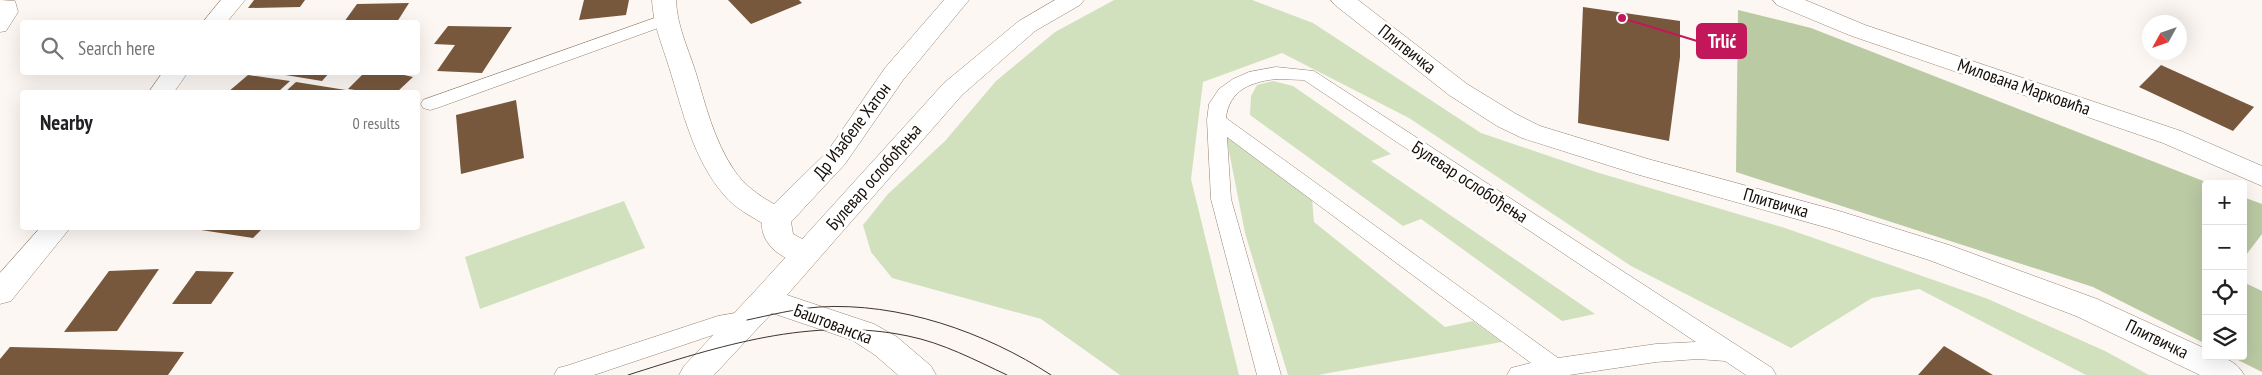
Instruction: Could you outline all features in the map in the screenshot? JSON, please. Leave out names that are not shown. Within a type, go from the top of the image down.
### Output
[{"type":"street","points":[[217,20],[233,0]]},
{"type":"street","name":"Др Изабеле Хатон","points":[[777,218],[803,194],[836,158],[894,74],[957,0]]},
{"type":"street","name":"Булевар ослобођења","points":[[695,375],[757,309],[953,89],[1027,26],[1072,0]]},
{"type":"street","name":"Плитвичка","points":[[1343,0],[1440,75],[1495,114],[1531,132],[1842,221],[1984,267],[2100,312],[2228,375]]},
{"type":"street","name":"Милована Марковића","points":[[1785,0],[1857,30],[2172,137],[2262,177]]},
{"type":"street","points":[[665,10],[699,123],[716,161],[733,188],[759,209],[777,218],[776,232],[780,239],[805,254]]},
{"type":"street","points":[[162,90],[174,75]]},
{"type":"street","points":[[0,293],[54,230]]},
{"type":"street","name":"Баштованска","points":[[757,309],[863,332],[886,346],[920,375]]},
{"type":"lane","points":[[0,2],[9,6],[9,12],[0,28]]},
{"type":"lane","points":[[430,104],[665,10]]},
{"type":"lane","name":"Булевар ослобођења","points":[[1269,375],[1221,199],[1216,120],[1218,104],[1226,93],[1238,83],[1255,76],[1276,73],[1308,76],[1764,375]]},
{"type":"lane","points":[[1216,120],[1554,368]]},
{"type":"lane","points":[[566,375],[718,325],[757,309]]},
{"type":"lane","name":"Булевар ослобођења","points":[[1519,375],[1669,351],[1700,349],[1730,352]]},
{"type":"green space","points":[[1114,0],[1252,0],[1313,23],[1481,133],[1596,172],[1785,228],[1988,299],[2105,351],[2149,375],[2086,375],[1919,289],[1872,298],[1791,348],[1631,266],[1409,118],[1282,53],[1203,82],[1191,179],[1239,375],[1120,375],[1041,319],[892,278],[871,252],[863,225],[888,194],[945,141],[996,81],[1055,32]]},
{"type":"green space","points":[[1738,10],[1811,28],[2202,180],[2202,342],[2093,287],[1736,172]]},
{"type":"green space","points":[[1273,81],[1293,86],[1391,154],[1371,161],[1595,314],[1562,321],[1421,219],[1403,226],[1250,115],[1251,96],[1257,85]]},
{"type":"green space","points":[[1226,136],[1312,197],[1314,222],[1445,327],[1473,321],[1502,342],[1318,375],[1288,375],[1245,233]]},
{"type":"green space","points":[[2247,198],[2262,204],[2262,234],[2247,254]]},
{"type":"green space","points":[[624,201],[645,248],[480,309],[465,257]]},
{"type":"green space","points":[[2247,284],[2262,291],[2262,372],[2238,360],[2247,360]]},
{"type":"building","points":[[254,0],[305,0],[300,7],[248,8]]},
{"type":"building","points":[[584,0],[629,0],[626,15],[579,20]]},
{"type":"building","points":[[728,0],[799,0],[802,3],[751,24]]},
{"type":"building","points":[[409,3],[398,20],[345,20],[357,4]]},
{"type":"building","points":[[1583,7],[1680,21],[1680,57],[1669,141],[1578,123]]},
{"type":"building","points":[[448,26],[512,27],[482,73],[437,71],[455,45],[434,44]]},
{"type":"building","points":[[2161,65],[2254,107],[2233,131],[2139,87]]},
{"type":"building","points":[[248,75],[290,81],[280,90],[230,90]]},
{"type":"building","points":[[285,75],[327,75],[322,81]]},
{"type":"building","points":[[362,75],[404,75],[413,77],[399,90],[348,89]]},
{"type":"building","points":[[296,82],[346,90],[287,90]]},
{"type":"building","points":[[516,100],[524,158],[461,174],[456,115]]},
{"type":"building","points":[[201,230],[261,230],[253,238]]},
{"type":"building","points":[[159,269],[117,331],[64,332],[109,271]]},
{"type":"building","points":[[196,271],[234,272],[211,304],[172,304]]},
{"type":"building","points":[[1944,346],[1993,375],[1918,375]]},
{"type":"building","points":[[10,347],[184,352],[168,375],[0,375],[0,359]]},
{"type":"tram line","points":[[747,320],[819,307],[880,309],[910,315],[970,333],[1051,375]]},
{"type":"tram line","points":[[628,375],[697,354],[766,337],[801,332],[837,330],[872,331],[921,339],[959,352],[1007,375]]},
{"type":"place","name":"Trlić","points":[[1622,18]]}]
